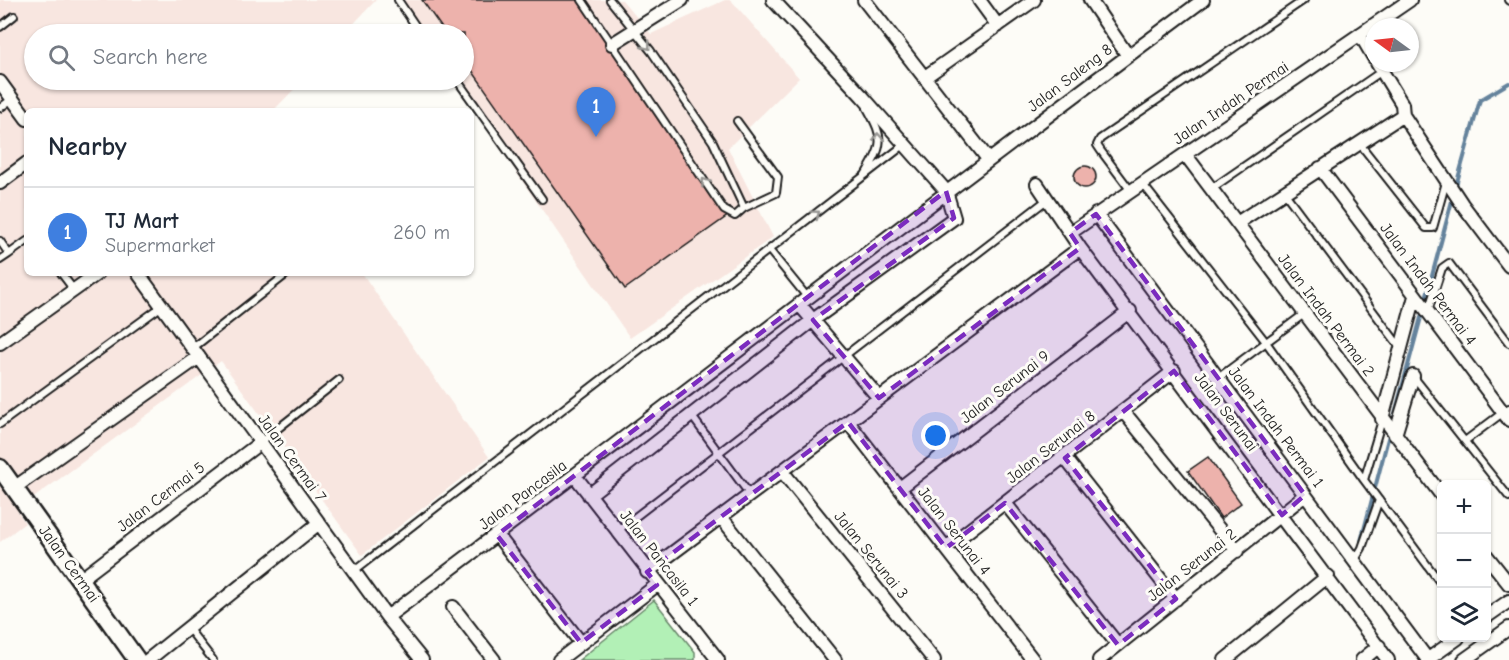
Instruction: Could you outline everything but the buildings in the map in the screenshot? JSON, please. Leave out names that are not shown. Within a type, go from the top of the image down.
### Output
[{"type":"street","points":[[612,44],[682,0]]},
{"type":"street","points":[[589,495],[813,320],[954,218],[951,187],[904,145],[773,0]]},
{"type":"street","points":[[864,0],[988,159]]},
{"type":"street","points":[[979,0],[998,26]]},
{"type":"street","points":[[925,77],[1034,0]]},
{"type":"street","points":[[1090,0],[1128,56]]},
{"type":"street","name":"Jalan Saleng 8","points":[[803,301],[988,159],[1202,0]]},
{"type":"street","name":"Jalan Indah Permai","points":[[1070,233],[1406,1]]},
{"type":"street","points":[[1360,34],[1365,43]]},
{"type":"street","points":[[1383,72],[1402,104],[1403,115],[1462,204],[1509,267]]},
{"type":"street","points":[[0,82],[24,115]]},
{"type":"street","points":[[1237,223],[1403,115]]},
{"type":"street","name":"Jalan Indah Permai 2","points":[[1185,154],[1437,490]]},
{"type":"street","points":[[0,183],[24,165]]},
{"type":"street","name":"Jalan Indah Permai 4","points":[[1320,168],[1507,413]]},
{"type":"street","name":"Jalan Serunai","points":[[1037,184],[1080,248],[1130,311],[1388,660]]},
{"type":"street","name":"Jalan Indah Permai 1","points":[[1096,214],[1428,660]]},
{"type":"street","points":[[647,572],[1080,248]]},
{"type":"street","points":[[0,343],[94,276]]},
{"type":"street","name":"Jalan Cermai 7","points":[[140,276],[387,617],[422,660]]},
{"type":"street","points":[[803,301],[813,320],[879,398]]},
{"type":"street","name":"Jalan Pancasila","points":[[387,617],[803,301]]},
{"type":"street","points":[[1383,419],[1401,348],[1422,304]]},
{"type":"street","name":"Jalan Serunai 9","points":[[900,488],[1130,311]]},
{"type":"street","points":[[14,488],[196,353]]},
{"type":"street","name":"Jalan Serunai 8","points":[[946,548],[1065,458],[1174,370]]},
{"type":"street","points":[[1395,435],[1413,376]]},
{"type":"street","points":[[678,398],[691,415]]},
{"type":"street","points":[[1123,411],[1237,550]]},
{"type":"street","name":"Jalan Serunai 4","points":[[848,422],[1033,660]]},
{"type":"street","name":"Jalan Cermai 5","points":[[81,579],[261,442]]},
{"type":"street","points":[[1065,458],[1176,599]]},
{"type":"street","name":"Jalan Cermai","points":[[0,468],[137,660]]},
{"type":"street","name":"Jalan Serunai 3","points":[[782,471],[934,660]]},
{"type":"street","name":"Jalan Pancasila 1","points":[[575,476],[657,585],[718,660]]},
{"type":"street","name":"Jalan Serunai 2","points":[[1099,660],[1305,495]]},
{"type":"street","points":[[1005,503],[1118,645]]},
{"type":"street","points":[[721,517],[835,660]]},
{"type":"street","points":[[148,660],[319,523]]},
{"type":"street","points":[[497,535],[581,643]]},
{"type":"street","points":[[1491,561],[1509,584]]},
{"type":"street","points":[[1225,660],[1328,576]]},
{"type":"street","points":[[561,659],[657,585]]},
{"type":"street","points":[[1491,614],[1509,601]]},
{"type":"street","points":[[453,607],[494,660]]},
{"type":"street","points":[[1464,660],[1509,628]]},
{"type":"street","points":[[1428,660],[1453,642]]},
{"type":"street","points":[[1362,660],[1379,646]]},
{"type":"lane","points":[[398,0],[414,24]]},
{"type":"lane","points":[[582,0],[724,210],[735,216],[744,208],[776,192],[778,177],[737,121]]},
{"type":"lane","points":[[610,0],[651,51],[713,142],[744,208]]},
{"type":"lane","points":[[1131,191],[1097,145],[1100,140],[1304,0]]},
{"type":"lane","points":[[0,27],[14,16]]},
{"type":"lane","points":[[1211,189],[1373,72]]},
{"type":"lane","points":[[464,90],[542,199]]},
{"type":"lane","points":[[862,96],[880,130],[880,146],[863,178]]},
{"type":"lane","points":[[0,108],[12,99]]},
{"type":"lane","points":[[1360,144],[1426,228],[1433,228],[1446,181]]},
{"type":"lane","points":[[354,571],[904,145]]},
{"type":"lane","points":[[1142,183],[1266,342],[1437,578]]},
{"type":"lane","points":[[1283,191],[1401,348]]},
{"type":"lane","points":[[616,532],[846,357],[1048,199]]},
{"type":"lane","points":[[0,241],[9,254]]},
{"type":"lane","points":[[0,260],[24,243]]},
{"type":"lane","points":[[769,250],[803,301]]},
{"type":"lane","points":[[1422,304],[1442,268],[1449,263],[1509,343]]},
{"type":"lane","points":[[63,276],[74,290]]},
{"type":"lane","points":[[196,353],[285,276]]},
{"type":"lane","points":[[0,424],[162,306]]},
{"type":"lane","points":[[1218,378],[1304,314]]},
{"type":"lane","points":[[1413,376],[1509,497]]},
{"type":"lane","points":[[261,442],[339,380]]},
{"type":"lane","points":[[1466,441],[1507,413]]},
{"type":"lane","points":[[691,415],[750,495]]},
{"type":"lane","points":[[1364,480],[1383,419]]},
{"type":"lane","points":[[1354,561],[1362,548],[1379,500]]},
{"type":"lane","points":[[188,628],[213,660]]},
{"type":"highlighted area","points":[[946,191],[954,218],[813,320],[879,398],[1080,248],[1070,233],[1096,214],[1305,495],[1282,515],[1174,371],[1065,458],[1176,599],[1118,645],[1005,503],[946,548],[848,422],[647,572],[657,585],[581,643],[497,535]]},
{"type":"shaded area","points":[[0,0],[376,0],[353,24],[24,24],[24,90],[293,90],[276,108],[24,108],[24,276],[364,276],[489,457],[362,555],[221,361],[17,510],[25,523],[0,542]]},
{"type":"shaded area","points":[[399,0],[622,0],[651,34],[725,0],[731,0],[799,78],[728,148],[773,237],[630,338],[460,90],[474,90],[474,24],[415,24]]},
{"type":"green space","points":[[654,600],[695,652],[695,660],[579,660]]},
{"type":"waterway","points":[[1455,189],[1480,100],[1509,83]]},
{"type":"waterway","points":[[1425,302],[1453,197]]},
{"type":"waterway","points":[[1393,421],[1423,310]]},
{"type":"waterway","points":[[1361,541],[1390,431]]},
{"type":"place","name":"TJ Mart","points":[[596,137]]}]
